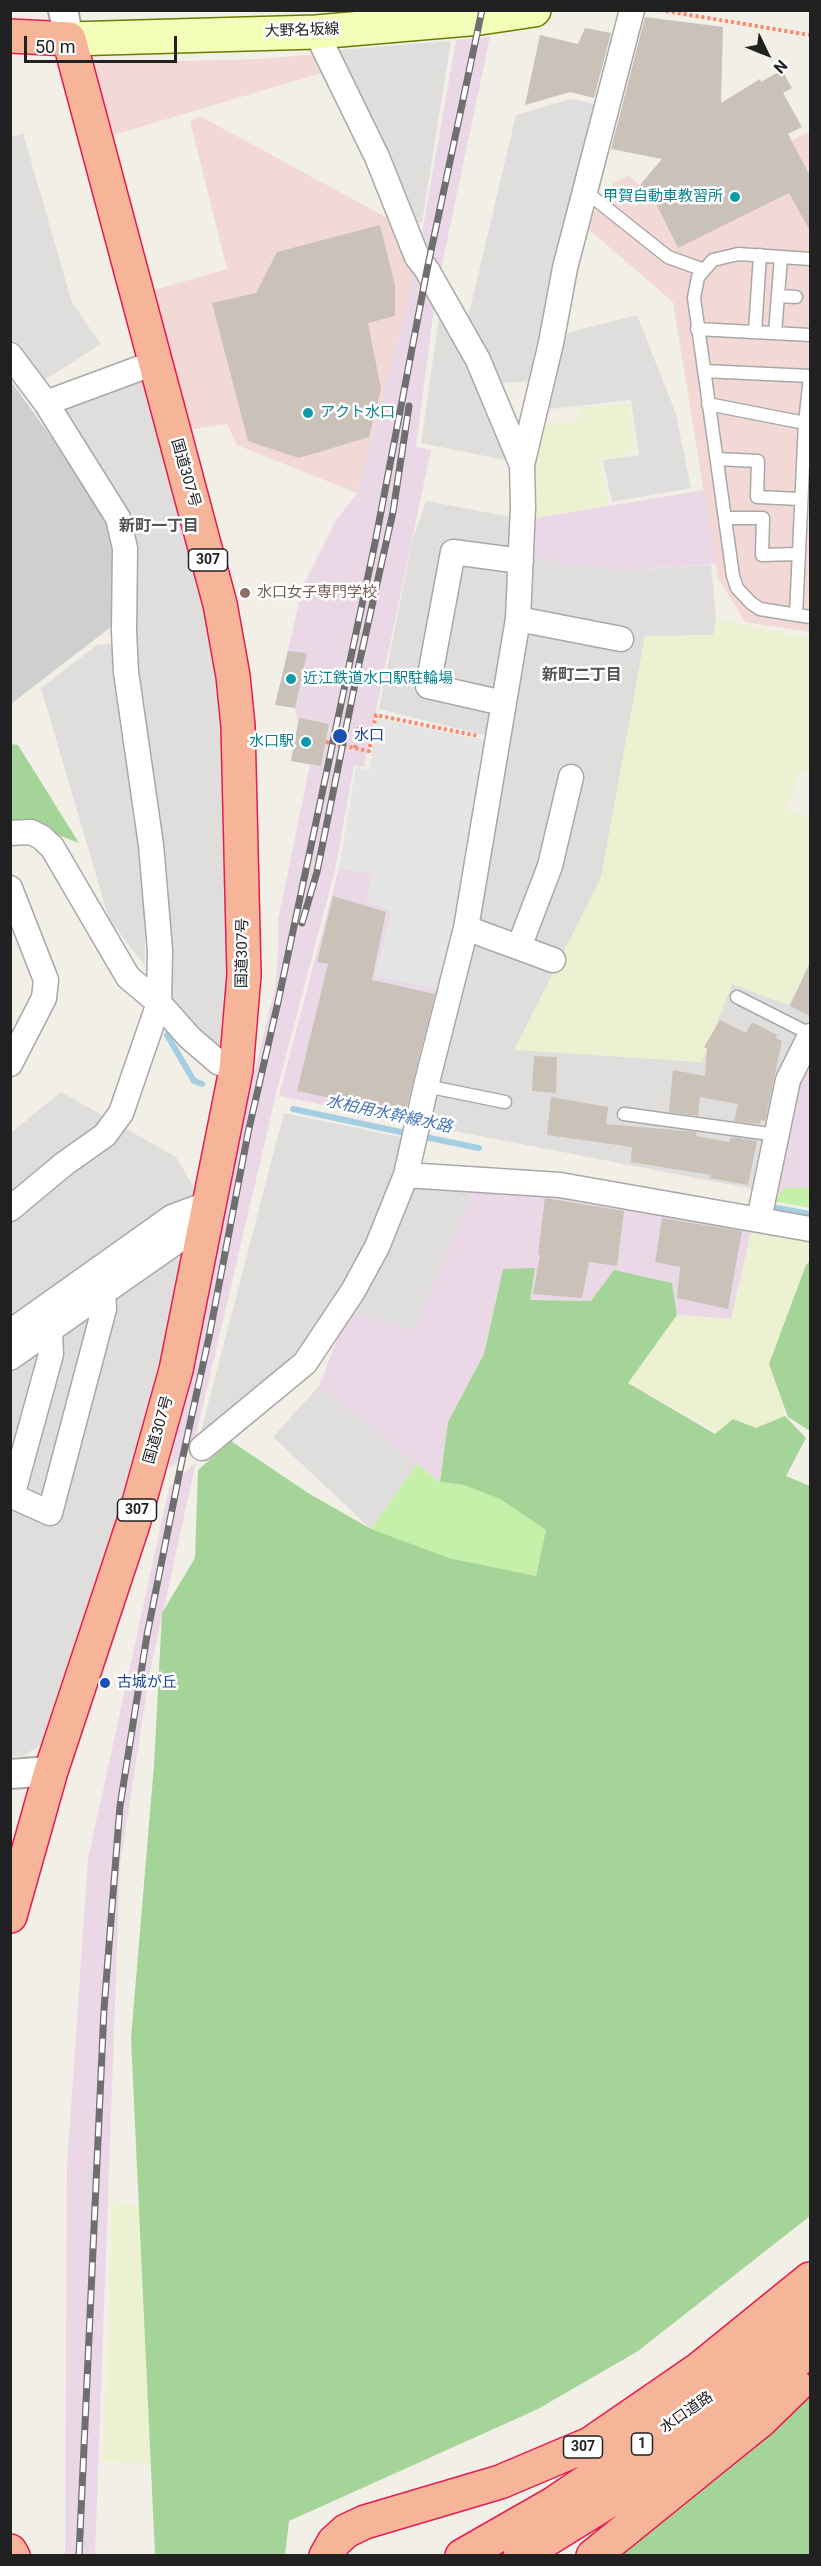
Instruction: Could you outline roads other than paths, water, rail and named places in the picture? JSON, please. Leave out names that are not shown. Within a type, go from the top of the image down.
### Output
[{"type":"highway","points":[[10,36],[66,25]]},
{"type":"highway","name":"国道307号","points":[[10,1916],[51,1772],[133,1524],[176,1370],[236,1070],[244,975],[238,726],[233,676],[220,604],[154,363],[66,25]]},
{"type":"highway","name":"307","points":[[326,2556],[334,2542],[346,2530],[365,2522],[500,2482],[590,2444],[699,2369],[810,2279]]},
{"type":"highway","name":"水口道路","points":[[462,2556],[553,2504],[666,2428],[724,2386],[810,2315]]},
{"type":"highway","name":"水口道路","points":[[520,2556],[609,2501],[686,2448],[810,2350]]},
{"type":"highway","points":[[593,2556],[760,2421],[810,2372]]},
{"type":"highway","points":[[10,2551],[14,2556]]},
{"type":"main road","name":"大野名坂線","points":[[66,25],[316,32],[480,18],[534,10]]},
{"type":"street","points":[[202,1448],[305,1363],[353,1291],[377,1247],[406,1175],[466,928],[518,620],[522,465],[551,343],[565,268],[632,10]]},
{"type":"street","points":[[316,32],[377,157],[417,257],[461,328],[490,386],[522,465]]},
{"type":"street","points":[[10,355],[46,403],[118,518],[125,548],[126,672],[159,918],[159,1003],[120,1113],[105,1135],[63,1164],[10,1209]]},
{"type":"street","points":[[46,403],[154,363]]},
{"type":"street","points":[[503,703],[428,686],[453,552],[521,561]]},
{"type":"street","points":[[518,620],[621,639]]},
{"type":"street","points":[[519,947],[550,866],[571,777]]},
{"type":"street","points":[[10,833],[31,832],[52,847],[128,976],[159,1003],[189,1037],[218,1062],[236,1070]]},
{"type":"street","points":[[10,888],[46,980],[44,998],[10,1064]]},
{"type":"street","points":[[466,928],[553,960]]},
{"type":"street","points":[[759,1219],[788,1080],[810,1035]]},
{"type":"street","points":[[406,1175],[560,1185],[810,1229]]},
{"type":"street","points":[[10,1358],[186,1235],[210,1203]]},
{"type":"street","points":[[10,1332],[172,1217],[210,1203]]},
{"type":"street","points":[[50,1330],[51,1354],[12,1496],[50,1513],[104,1309],[104,1291]]},
{"type":"street","points":[[10,1774],[51,1772]]},
{"type":"lane","points":[[585,191],[668,257],[704,270]]},
{"type":"lane","points":[[810,259],[738,254],[712,260],[698,277],[693,298],[734,576],[743,596],[760,609],[810,617]]},
{"type":"lane","points":[[755,332],[760,255]]},
{"type":"lane","points":[[775,333],[781,257]]},
{"type":"lane","points":[[778,296],[796,297]]},
{"type":"lane","points":[[698,329],[810,335]]},
{"type":"lane","points":[[704,371],[810,377],[808,424],[800,499],[796,615]]},
{"type":"lane","points":[[708,404],[808,424]]},
{"type":"lane","points":[[717,459],[758,461],[757,497],[800,499]]},
{"type":"lane","points":[[726,518],[763,518],[762,555],[797,554]]},
{"type":"lane","points":[[737,997],[810,1035]]},
{"type":"lane","points":[[426,1086],[505,1102]]},
{"type":"lane","points":[[624,1114],[777,1135]]},
{"type":"waterway","points":[[167,1035],[194,1081],[202,1084]]},
{"type":"waterway","name":"水柏用水幹線水路","points":[[293,1109],[410,1134]]},
{"type":"waterway","name":"水柏用水幹線水路","points":[[420,1136],[479,1148]]},
{"type":"waterway","name":"水柏用水幹線水路","points":[[777,1208],[810,1214]]},
{"type":"railway","points":[[79,2556],[104,2009],[120,1806],[147,1635],[209,1337],[248,1133],[375,543],[427,270],[482,10]]},
{"type":"railway","points":[[302,923],[317,872],[359,664],[393,512],[409,406]]},
{"type":"place","name":"甲賀自動車教習所","points":[[735,197]]},
{"type":"place","name":"アクト水口","points":[[308,413]]},
{"type":"place","name":"水口女子専門学校","points":[[245,593]]},
{"type":"place","name":"近江鉄道水口駅駐輪場","points":[[291,679]]},
{"type":"place","name":"水口","points":[[340,736]]},
{"type":"place","name":"水口駅","points":[[306,742]]},
{"type":"place","name":"古城が丘","points":[[105,1683]]},
{"type":"district","name":"新町一丁目","points":[[159,527]]},
{"type":"district","name":"新町二丁目","points":[[582,676]]}]
